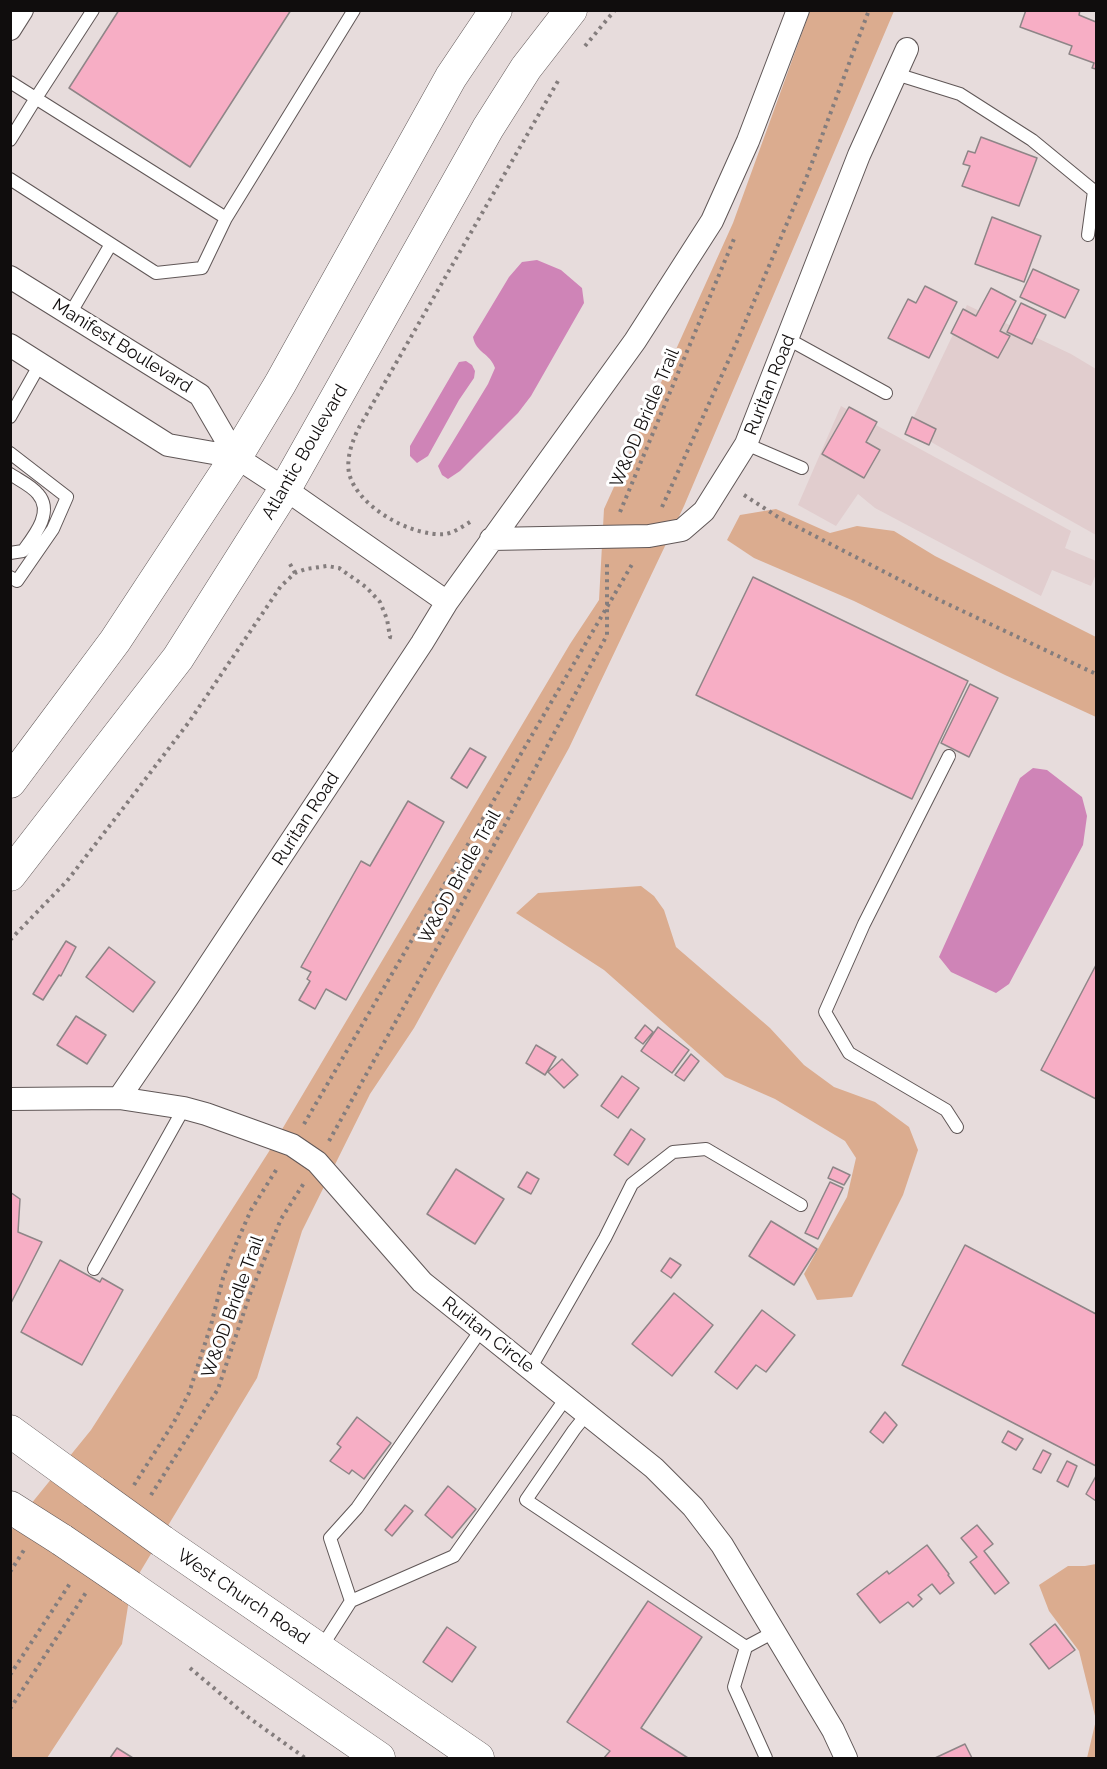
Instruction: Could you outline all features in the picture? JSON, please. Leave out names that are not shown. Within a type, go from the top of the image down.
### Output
[{"type":"main road","points":[[10,782],[115,641],[236,457],[280,384],[451,77],[496,10]]},
{"type":"main road","name":"Atlantic Boulevard","points":[[10,875],[178,658],[285,489],[488,128],[526,68],[571,10]]},
{"type":"main road","name":"West Church Road","points":[[10,1431],[162,1541],[478,1758]]},
{"type":"main road","points":[[10,1507],[62,1540],[379,1758]]},
{"type":"street","points":[[10,29],[22,10]]},
{"type":"street","name":"Ruritan Road","points":[[119,1098],[422,644],[447,602],[635,341],[712,221],[748,141],[798,10]]},
{"type":"street","name":"Ruritan Road","points":[[491,539],[649,536],[682,530],[704,511],[746,444],[859,155],[908,49]]},
{"type":"street","name":"Manifest Boulevard","points":[[10,277],[200,395],[236,457]]},
{"type":"street","points":[[10,345],[168,445],[236,457],[447,602]]},
{"type":"street","name":"Ruritan Circle","points":[[11,1101],[119,1098],[184,1108],[292,1145],[317,1162],[422,1282],[654,1468],[693,1507],[722,1545],[833,1730],[846,1758]]},
{"type":"lane","points":[[10,140],[93,10]]},
{"type":"lane","points":[[10,179],[156,273],[202,268],[226,219],[354,10]]},
{"type":"lane","points":[[896,74],[960,94],[1032,140],[1094,191],[1088,235]]},
{"type":"lane","points":[[10,82],[226,219]]},
{"type":"lane","points":[[70,314],[111,244]]},
{"type":"lane","points":[[788,339],[886,393]]},
{"type":"lane","points":[[10,417],[40,364]]},
{"type":"lane","points":[[746,444],[802,468]]},
{"type":"lane","points":[[10,453],[67,497],[53,530],[27,568],[16,581],[10,577]]},
{"type":"lane","points":[[10,474],[39,494],[45,508],[39,530],[23,551],[10,553]]},
{"type":"lane","points":[[949,756],[900,849],[825,1012],[849,1053],[946,1110],[957,1127]]},
{"type":"lane","points":[[94,1269],[184,1108]]},
{"type":"lane","points":[[530,1369],[605,1238],[633,1184],[673,1152],[706,1149],[801,1205]]},
{"type":"lane","points":[[351,1601],[330,1538],[357,1508],[481,1330]]},
{"type":"lane","points":[[320,1650],[351,1601],[454,1556],[566,1398]]},
{"type":"lane","points":[[586,1415],[526,1500],[746,1647]]},
{"type":"lane","points":[[766,1758],[734,1687],[746,1647],[774,1632]]},
{"type":"path","points":[[582,49],[615,10]]},
{"type":"path","points":[[131,1490],[174,1422],[189,1393],[223,1278],[251,1210],[292,1145],[649,536],[736,344],[807,176],[869,10]]},
{"type":"path","points":[[491,539],[471,521],[446,534],[419,533],[392,520],[375,508],[353,484],[348,462],[356,433],[561,75]]},
{"type":"path","name":"W&OD Bridle Trail","points":[[146,1503],[218,1389],[250,1294],[281,1219],[317,1162],[481,868],[607,635],[606,567],[612,536],[626,497],[738,229]]},
{"type":"path","points":[[723,481],[778,517],[935,598],[1096,674]]},
{"type":"path","points":[[290,564],[295,573]]},
{"type":"path","points":[[10,940],[68,880],[121,812],[189,722],[281,586],[295,573],[317,567],[339,568],[366,587],[380,602],[387,619],[390,637],[422,644]]},
{"type":"path","points":[[10,1572],[24,1550]]},
{"type":"path","points":[[10,1675],[75,1576]]},
{"type":"path","points":[[10,1709],[89,1588]]},
{"type":"path","points":[[186,1664],[248,1718],[305,1758]]},
{"type":"shaded area","points":[[810,11],[894,11],[684,506],[569,748],[414,1028],[370,1094],[302,1231],[257,1378],[131,1587],[122,1644],[47,1758],[11,1758],[11,1531],[91,1430],[268,1153],[570,644],[599,600],[604,509],[733,223]]},
{"type":"shaded area","points":[[537,260],[561,270],[582,288],[584,303],[531,396],[518,413],[460,471],[448,479],[442,475],[438,466],[488,384],[495,368],[490,359],[477,346],[473,337],[509,277],[522,262]]},
{"type":"shaded area","points":[[967,305],[1071,354],[1096,369],[1096,535],[908,429]]},
{"type":"shaded area","points":[[466,361],[475,371],[474,378],[428,456],[417,463],[410,456],[410,446],[459,362]]},
{"type":"shaded area","points":[[841,406],[1071,531],[1065,548],[1096,561],[1096,574],[1091,586],[1052,570],[1041,596],[875,508],[858,494],[836,526],[798,505]]},
{"type":"shaded area","points":[[776,509],[830,533],[857,526],[894,531],[935,556],[1096,637],[1096,717],[854,601],[754,558],[727,540],[740,515]]},
{"type":"shaded area","points":[[1033,768],[1047,770],[1082,797],[1087,816],[1083,845],[1009,984],[996,993],[951,972],[939,957],[1020,778]]},
{"type":"shaded area","points":[[641,886],[654,896],[664,910],[676,947],[770,1028],[804,1065],[834,1087],[875,1102],[909,1127],[918,1150],[903,1195],[852,1297],[817,1300],[804,1274],[847,1197],[856,1158],[845,1141],[775,1099],[725,1077],[604,970],[516,913],[538,893]]},
{"type":"shaded area","points":[[1096,1564],[1096,1720],[1079,1651],[1049,1611],[1039,1585],[1068,1566]]},
{"type":"shaded area","points":[[1096,1720],[1096,1758],[1087,1758]]},
{"type":"building","points":[[119,10],[291,10],[190,167],[69,88]]},
{"type":"building","points":[[1026,10],[1080,10],[1079,15],[1096,22],[1096,69],[1092,68],[1094,63],[1069,54],[1072,46],[1020,27]]},
{"type":"building","points":[[981,137],[1037,158],[1019,206],[962,186],[970,166],[963,164],[968,151],[975,153]]},
{"type":"building","points":[[992,217],[1041,236],[1024,282],[975,264]]},
{"type":"building","points":[[1033,269],[1079,290],[1065,318],[1020,297]]},
{"type":"building","points":[[925,286],[957,302],[929,358],[888,338],[908,299],[916,303]]},
{"type":"building","points":[[991,288],[1016,301],[1000,331],[1010,336],[998,358],[951,333],[963,309],[976,316]]},
{"type":"building","points":[[1021,303],[1046,315],[1032,344],[1007,332]]},
{"type":"building","points":[[849,407],[877,422],[866,442],[880,450],[864,478],[822,454]]},
{"type":"building","points":[[912,417],[936,429],[929,445],[905,434]]},
{"type":"building","points":[[753,577],[968,681],[912,799],[696,695]]},
{"type":"building","points":[[970,684],[998,698],[969,757],[941,743]]},
{"type":"building","points":[[470,748],[486,757],[467,788],[451,778]]},
{"type":"building","points":[[408,801],[444,822],[346,1000],[326,989],[315,1009],[299,1000],[310,981],[307,979],[311,972],[301,967],[361,861],[370,866]]},
{"type":"building","points":[[66,941],[76,947],[61,976],[59,975],[43,1000],[33,994]]},
{"type":"building","points":[[109,947],[155,982],[133,1012],[86,977]]},
{"type":"building","points":[[1096,965],[1096,1099],[1041,1070]]},
{"type":"building","points":[[76,1016],[106,1035],[87,1064],[57,1045]]},
{"type":"building","points":[[645,1025],[653,1032],[643,1044],[635,1038]]},
{"type":"building","points":[[658,1027],[689,1050],[672,1073],[641,1051]]},
{"type":"building","points":[[536,1045],[556,1057],[545,1075],[526,1063]]},
{"type":"building","points":[[691,1054],[699,1061],[684,1081],[675,1075]]},
{"type":"building","points":[[562,1059],[578,1075],[564,1088],[548,1072]]},
{"type":"building","points":[[622,1076],[639,1088],[618,1118],[601,1106]]},
{"type":"building","points":[[631,1129],[645,1139],[628,1165],[614,1155]]},
{"type":"building","points":[[833,1167],[850,1175],[844,1185],[828,1178]]},
{"type":"building","points":[[456,1169],[504,1199],[475,1244],[427,1214]]},
{"type":"building","points":[[527,1172],[539,1179],[531,1194],[518,1187]]},
{"type":"building","points":[[830,1182],[843,1188],[818,1239],[805,1233]]},
{"type":"building","points":[[10,1192],[20,1199],[18,1232],[42,1242],[10,1305]]},
{"type":"building","points":[[771,1221],[817,1249],[794,1285],[749,1256]]},
{"type":"building","points":[[965,1245],[1096,1314],[1096,1466],[902,1365]]},
{"type":"building","points":[[670,1258],[681,1265],[671,1278],[661,1271]]},
{"type":"building","points":[[60,1260],[100,1282],[102,1278],[123,1290],[82,1365],[21,1332]]},
{"type":"building","points":[[674,1293],[713,1325],[672,1376],[632,1344]]},
{"type":"building","points":[[762,1310],[795,1335],[766,1372],[756,1365],[737,1389],[715,1372]]},
{"type":"building","points":[[885,1412],[897,1425],[883,1443],[870,1432]]},
{"type":"building","points":[[357,1417],[391,1443],[364,1479],[352,1470],[349,1474],[330,1461],[341,1447],[337,1444]]},
{"type":"building","points":[[1008,1431],[1023,1439],[1016,1450],[1002,1442]]},
{"type":"building","points":[[1043,1450],[1051,1454],[1041,1473],[1033,1469]]},
{"type":"building","points":[[1067,1461],[1077,1466],[1068,1487],[1057,1481]]},
{"type":"building","points":[[1096,1476],[1096,1501],[1086,1494]]},
{"type":"building","points":[[448,1486],[476,1509],[452,1538],[425,1515]]},
{"type":"building","points":[[405,1505],[413,1511],[392,1536],[385,1530]]},
{"type":"building","points":[[977,1525],[993,1544],[984,1551],[1009,1583],[995,1594],[970,1562],[977,1557],[961,1538]]},
{"type":"building","points":[[927,1545],[954,1583],[940,1594],[932,1584],[918,1595],[922,1599],[913,1607],[908,1602],[880,1623],[857,1594],[887,1571],[889,1574]]},
{"type":"building","points":[[648,1601],[702,1637],[641,1728],[688,1758],[604,1758],[610,1751],[567,1722]]},
{"type":"building","points":[[1055,1624],[1075,1650],[1049,1669],[1030,1644]]},
{"type":"building","points":[[447,1627],[476,1647],[452,1682],[423,1662]]},
{"type":"building","points":[[965,1744],[972,1758],[935,1758]]},
{"type":"building","points":[[117,1748],[133,1758],[110,1758]]}]
